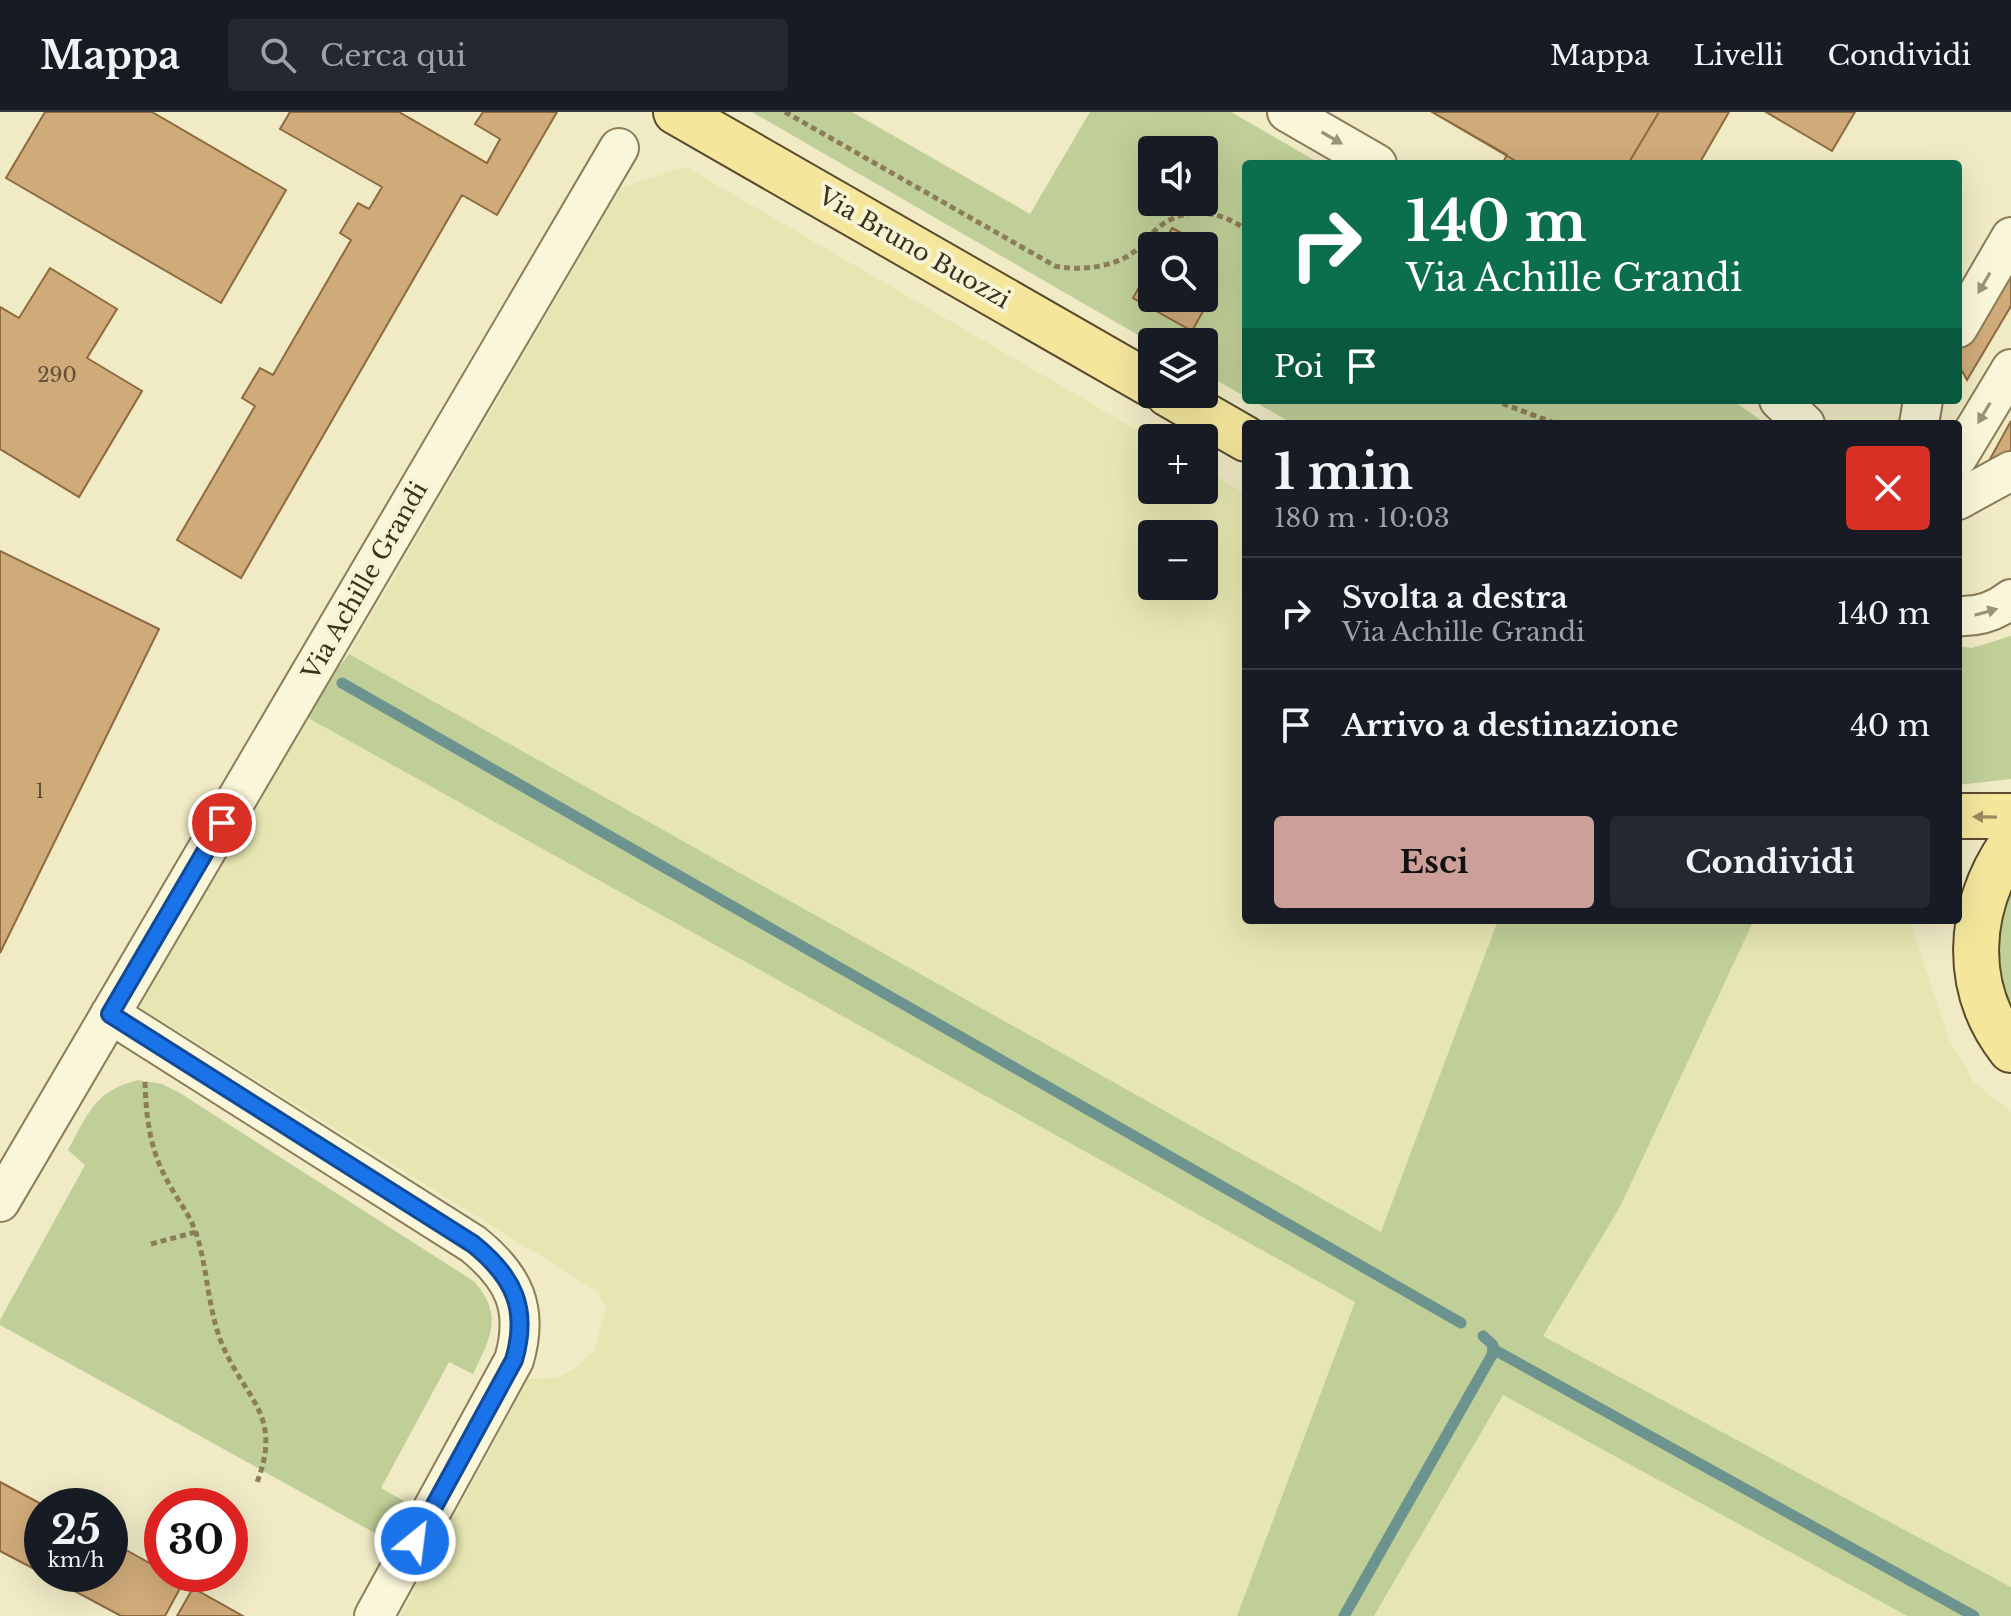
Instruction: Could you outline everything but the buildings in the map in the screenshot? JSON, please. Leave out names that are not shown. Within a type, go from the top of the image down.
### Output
[{"type":"main road","name":"Via Bruno Buozzi","points":[[681,115],[1138,377]]},
{"type":"main road","points":[[1192,408],[1242,437]]},
{"type":"main road","points":[[1962,816],[2011,816]]},
{"type":"main road","points":[[2011,844],[1989,882],[1981,905],[1967,917],[1985,1004],[2011,1050]]},
{"type":"street","points":[[1287,112],[1370,160]]},
{"type":"street","name":"Via Achille Grandi","points":[[0,1202],[619,148]]},
{"type":"street","points":[[1962,321],[2011,237]]},
{"type":"street","points":[[1962,450],[2011,369]]},
{"type":"street","points":[[1783,404],[1801,420]]},
{"type":"street","points":[[1962,498],[2011,471]]},
{"type":"street","points":[[1962,616],[1999,608],[2011,599]]},
{"type":"street","points":[[110,1014],[473,1244],[493,1260],[508,1281],[520,1309],[522,1334],[514,1360],[374,1616]]},
{"type":"path","points":[[785,112],[1055,266],[1068,269],[1119,261],[1131,255],[1159,227],[1184,213],[1217,216],[1242,228]]},
{"type":"path","points":[[1504,404],[1546,420]]},
{"type":"path","points":[[145,1037],[146,1108],[158,1163],[196,1232],[214,1320],[223,1345],[249,1390],[267,1435],[263,1467],[256,1485]]},
{"type":"path","points":[[151,1244],[196,1232]]},
{"type":"green space","points":[[752,112],[852,112],[1030,214],[1090,112],[1231,112],[1314,160],[1242,160],[1242,395],[1218,381],[1218,328],[1138,328],[1138,335]]},
{"type":"green space","points":[[686,167],[1138,431],[1138,504],[1218,504],[1218,477],[1242,492],[1242,924],[1497,924],[1381,1233],[349,654],[621,188]]},
{"type":"green space","points":[[1259,404],[1738,404],[1760,420],[1286,420]]},
{"type":"green space","points":[[2011,636],[2011,779],[1962,785],[1962,647],[1972,648]]},
{"type":"green space","points":[[349,654],[1381,1232],[1496,924],[1752,924],[1620,1207],[1543,1336],[2011,1587],[2011,1616],[1907,1616],[1503,1395],[1374,1616],[1237,1616],[1355,1302],[301,714]]},
{"type":"green space","points":[[301,714],[1355,1302],[1237,1616],[401,1616],[528,1379],[556,1378],[575,1369],[594,1351],[606,1309],[597,1291],[130,1001]]},
{"type":"green space","points":[[2011,877],[2011,1017],[1992,954]]},
{"type":"green space","points":[[1752,924],[1911,924],[1950,1041],[1974,1082],[2011,1112],[2011,1587],[1543,1336],[1620,1207]]},
{"type":"green space","points":[[138,1080],[162,1084],[180,1093],[475,1282],[484,1295],[492,1317],[485,1349],[473,1374],[449,1362],[381,1488],[404,1501],[382,1537],[0,1325],[85,1165],[68,1150],[81,1125],[102,1097]]},
{"type":"green space","points":[[1503,1395],[1907,1616],[1374,1616]]},
{"type":"waterway","points":[[342,683],[1461,1323]]},
{"type":"waterway","points":[[1344,1616],[1492,1355],[1493,1345],[1483,1336]]},
{"type":"waterway","points":[[1493,1349],[1974,1616]]},
{"type":"route","points":[[222,823],[110,1014],[473,1244],[493,1260],[508,1281],[520,1309],[522,1334],[514,1360],[415,1541]]}]
